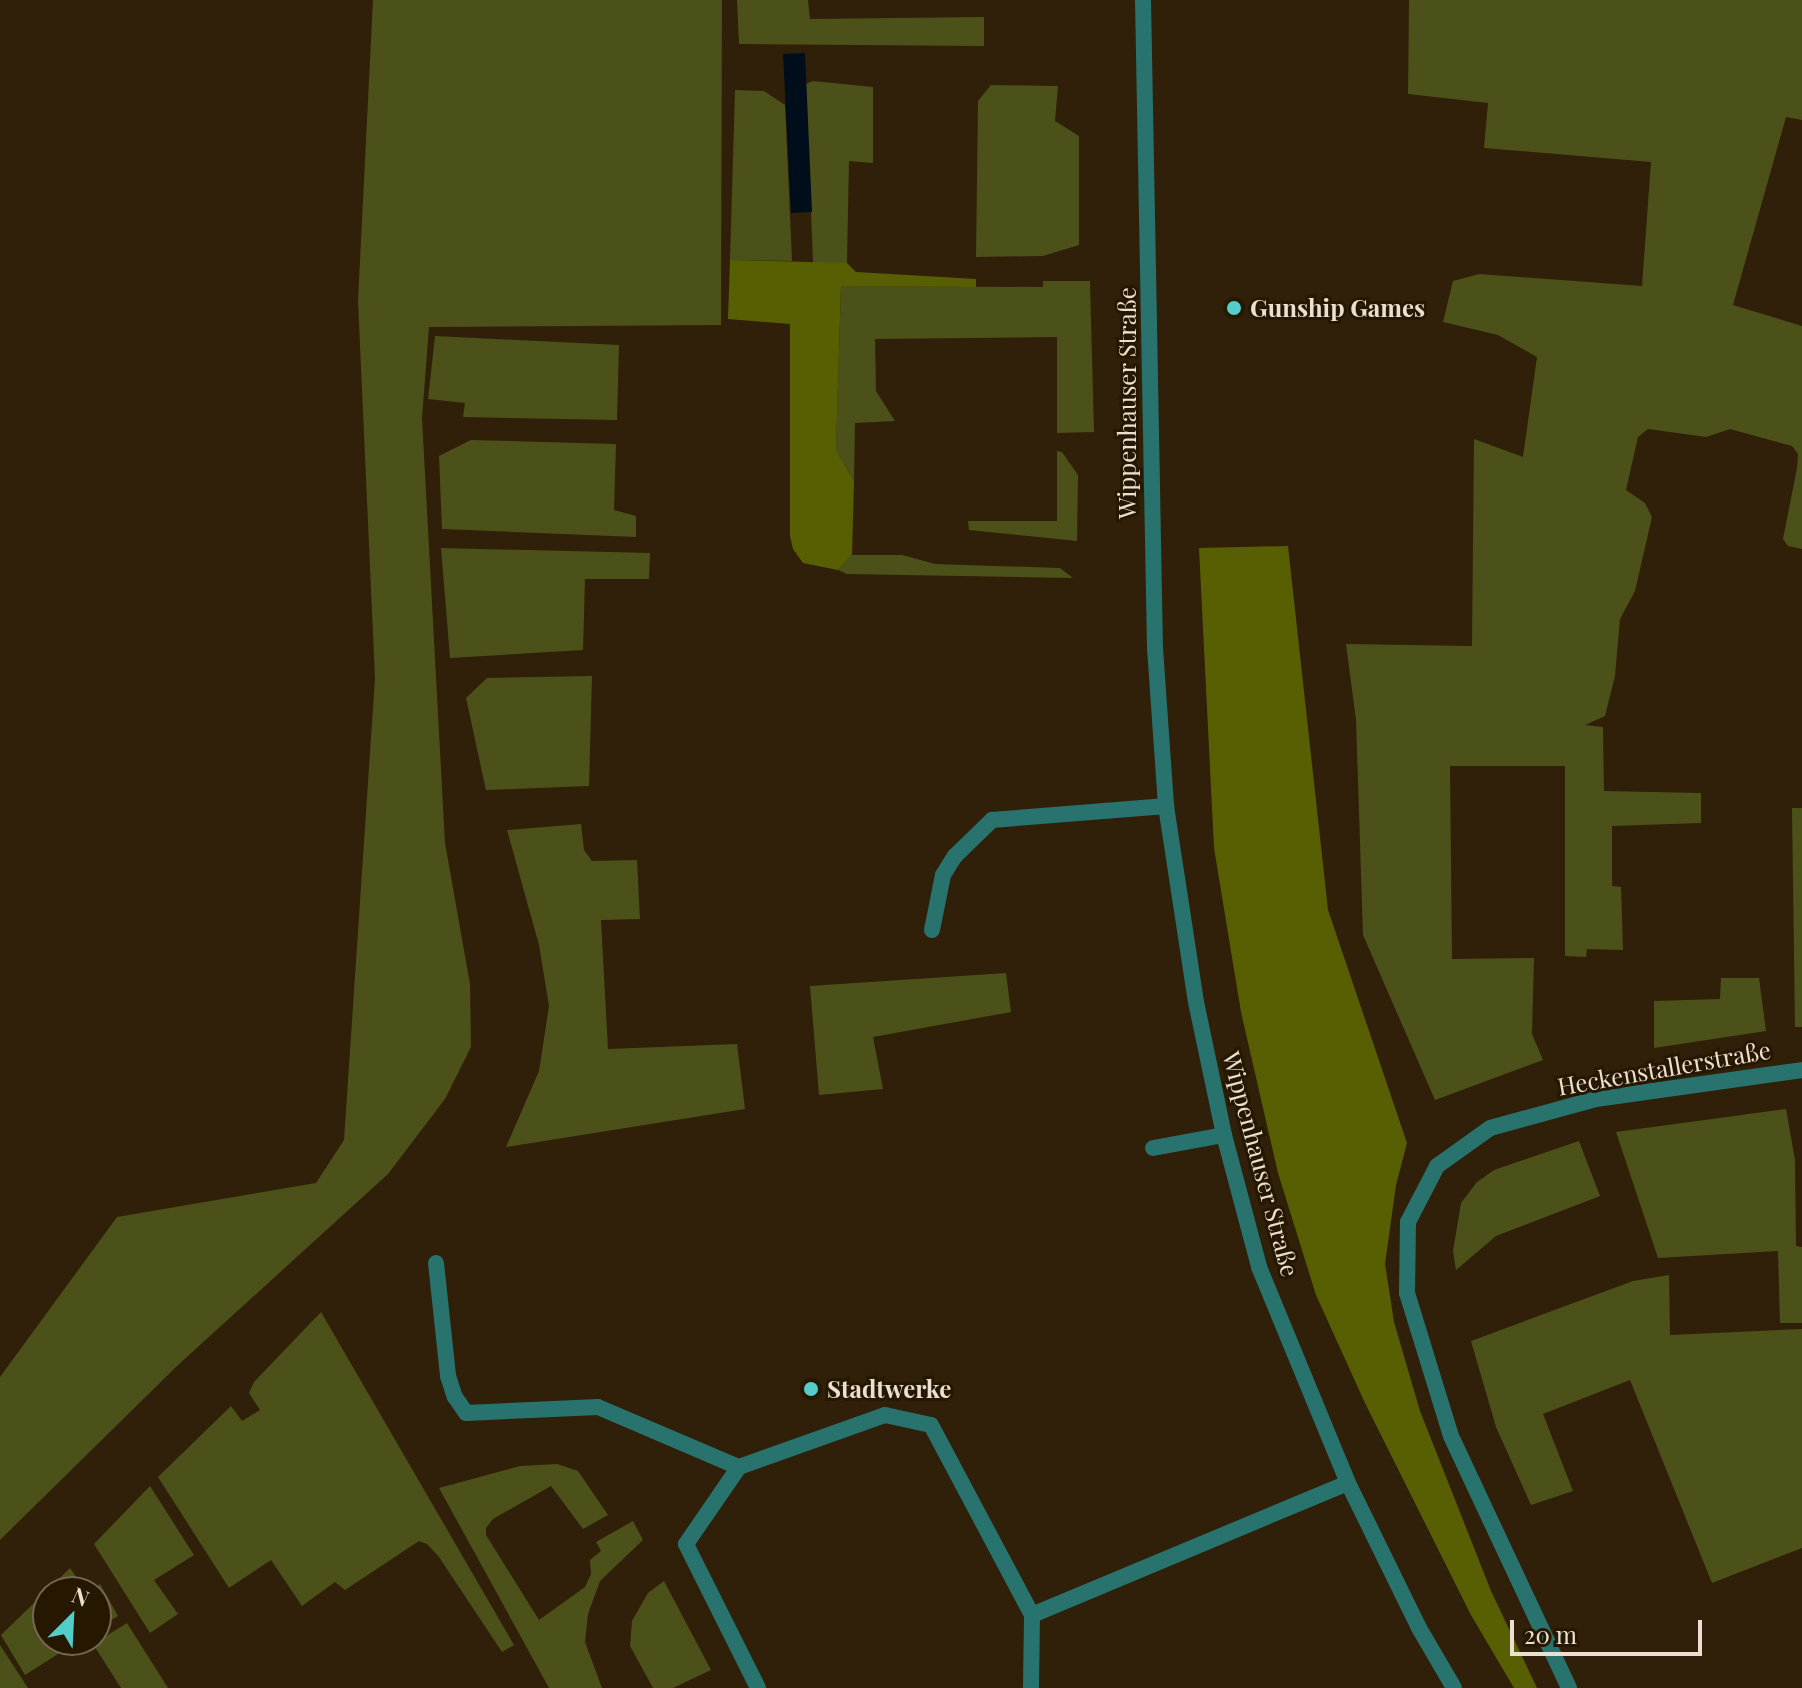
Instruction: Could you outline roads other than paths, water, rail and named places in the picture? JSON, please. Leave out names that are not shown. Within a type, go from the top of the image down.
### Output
[{"type":"street","name":"Wippenhauser Straße","points":[[1143,0],[1152,567],[1166,806],[1196,1002],[1224,1135],[1259,1267],[1348,1483],[1419,1628],[1454,1688]]},
{"type":"street","points":[[932,930],[943,875],[955,856],[992,820],[1166,806]]},
{"type":"street","name":"Heckenstallerstraße","points":[[1569,1688],[1451,1436],[1407,1293],[1408,1222],[1437,1166],[1490,1128],[1596,1099],[1802,1070]]},
{"type":"street","points":[[1153,1148],[1224,1135]]},
{"type":"street","points":[[436,1263],[448,1376],[455,1397],[466,1413],[598,1407],[739,1467]]},
{"type":"street","points":[[758,1688],[686,1544],[739,1467],[885,1415],[931,1425],[1032,1615],[1031,1688]]},
{"type":"street","points":[[1032,1615],[1348,1483]]},
{"type":"water","points":[[805,53],[812,212],[791,213],[783,54]]},
{"type":"place","name":"Gunship Games","points":[[1234,308]]},
{"type":"place","name":"Stadtwerke","points":[[811,1389]]}]
